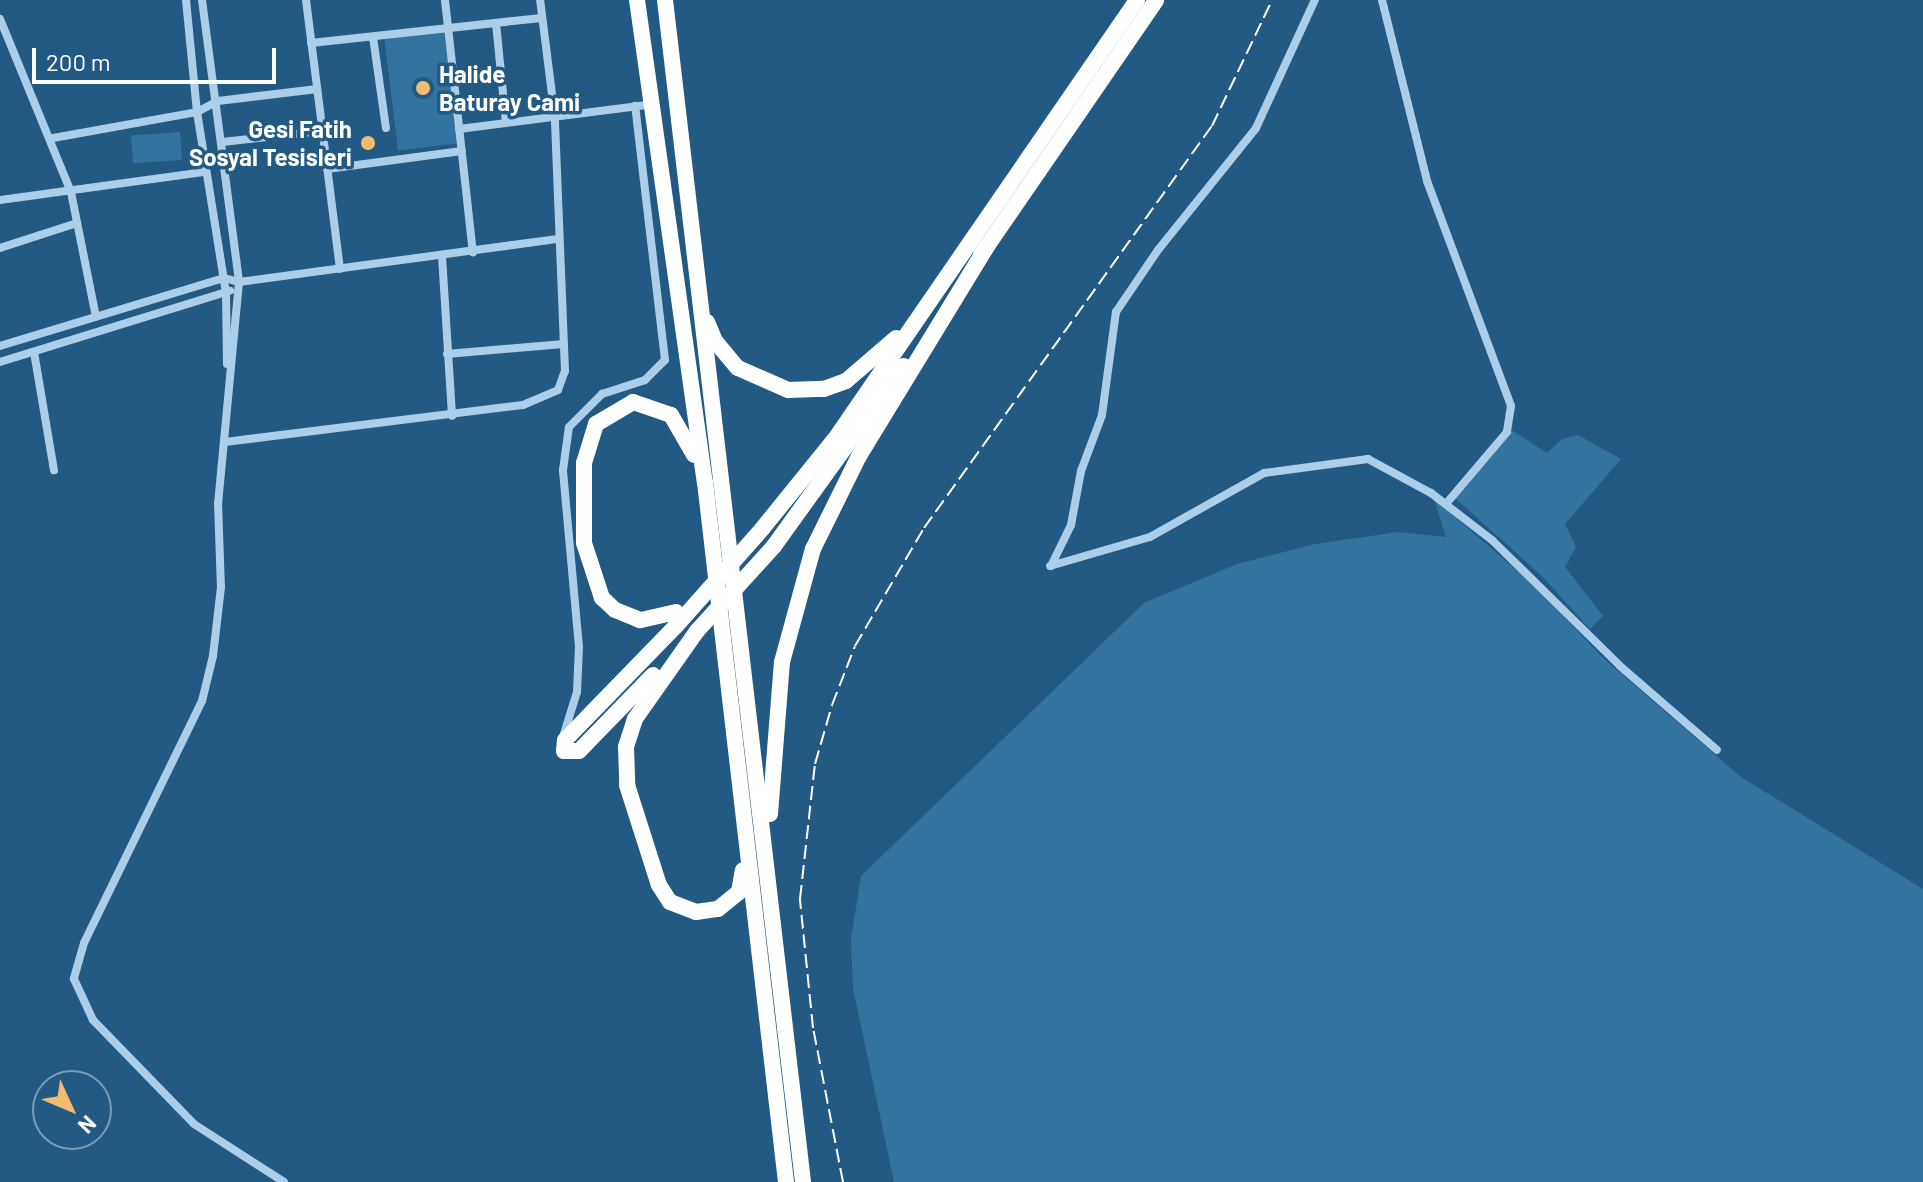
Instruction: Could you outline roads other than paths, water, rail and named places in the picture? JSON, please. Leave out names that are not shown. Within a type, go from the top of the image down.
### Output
[{"type":"highway","points":[[637,0],[655,103],[705,482],[786,1182]]},
{"type":"highway","points":[[665,0],[771,887],[803,1182]]},
{"type":"highway","points":[[1137,0],[981,243],[774,546],[697,631],[579,751],[566,753],[564,742],[762,529],[835,439],[981,243],[1156,0]]},
{"type":"highway","points":[[699,299],[715,341],[745,373],[780,388],[824,389],[854,376],[886,350],[981,243]]},
{"type":"highway","points":[[771,887],[775,713],[785,643],[806,568],[847,478],[981,243]]},
{"type":"highway","points":[[676,619],[635,619],[610,606],[597,588],[582,516],[588,439],[600,419],[617,408],[639,402],[654,405],[681,424],[705,482]]},
{"type":"highway","points":[[697,631],[639,710],[625,757],[627,785],[668,900],[701,912],[734,898],[743,886],[744,819]]},
{"type":"street","points":[[186,0],[205,172],[226,294],[228,414]]},
{"type":"street","points":[[202,0],[218,101],[239,282],[218,503],[221,587],[202,701],[84,943],[74,979],[93,1020],[194,1124],[284,1182]]},
{"type":"street","points":[[306,0],[340,269]]},
{"type":"street","points":[[445,0],[473,252]]},
{"type":"street","points":[[225,442],[523,405],[558,390],[565,371],[555,118],[540,0]]},
{"type":"street","points":[[1315,0],[1256,128],[1158,250],[1116,312],[1102,415],[1081,471],[1071,525],[1050,566],[1150,537],[1241,483],[1288,467],[1368,459],[1446,504],[1515,561],[1620,666],[1717,750]]},
{"type":"street","points":[[1382,0],[1427,181],[1511,406],[1507,432],[1446,504]]},
{"type":"street","points":[[311,43],[542,18]]},
{"type":"street","points":[[0,19],[53,138],[71,192],[96,317]]},
{"type":"street","points":[[496,23],[506,123]]},
{"type":"street","points":[[373,37],[386,128]]},
{"type":"street","points":[[53,138],[197,112],[218,101],[317,89]]},
{"type":"street","points":[[459,129],[655,103]]},
{"type":"street","points":[[564,742],[577,692],[579,647],[563,470],[569,427],[602,394],[645,380],[665,360],[635,106]]},
{"type":"street","points":[[222,142],[322,131]]},
{"type":"street","points":[[327,169],[462,151]]},
{"type":"street","points":[[0,200],[205,172]]},
{"type":"street","points":[[0,248],[77,223]]},
{"type":"street","points":[[0,346],[224,278],[239,282],[558,239]]},
{"type":"street","points":[[442,256],[452,416]]},
{"type":"street","points":[[0,362],[226,294],[239,282]]},
{"type":"street","points":[[447,354],[564,344]]},
{"type":"street","points":[[34,352],[54,470]]},
{"type":"railway","points":[[843,1182],[813,1028],[800,899],[815,764],[832,705],[855,646],[924,528],[1212,126],[1272,0]]},
{"type":"place","name":"Halide Baturay Cami","points":[[423,88]]},
{"type":"place","name":"Gesi Fatih Sosyal Tesisleri","points":[[368,143]]}]
